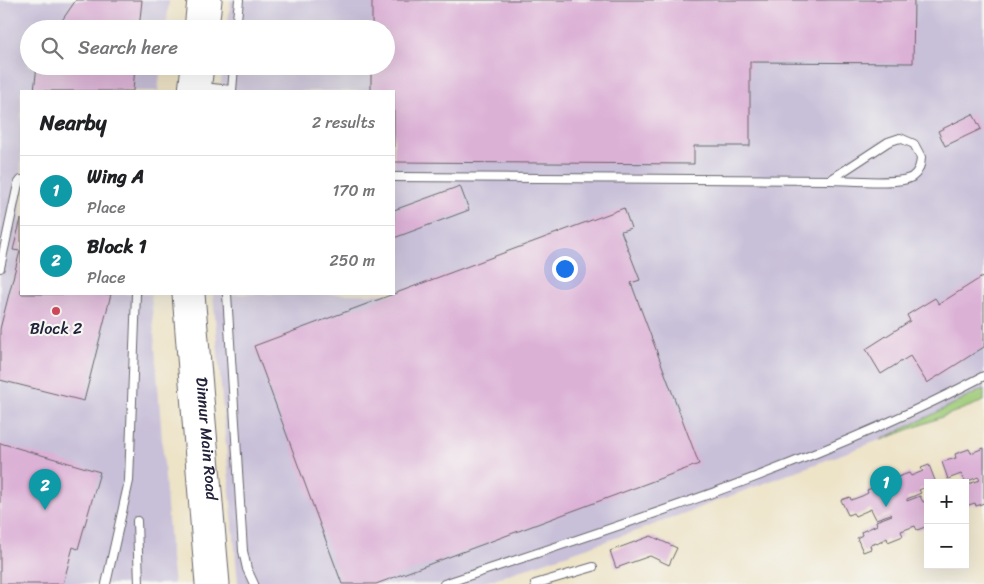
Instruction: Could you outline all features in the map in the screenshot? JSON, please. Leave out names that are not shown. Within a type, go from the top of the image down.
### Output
[{"type":"street","points":[[195,20],[197,0]]},
{"type":"street","points":[[210,20],[212,0]]},
{"type":"street","points":[[193,75],[195,89]]},
{"type":"street","points":[[195,89],[200,75]]},
{"type":"street","name":"Dinnur Main Road","points":[[182,295],[205,584]]},
{"type":"street","name":"Dinnur Main Road","points":[[195,295],[220,584]]},
{"type":"lane","points":[[237,20],[239,0]]},
{"type":"lane","points":[[232,90],[233,75]]},
{"type":"lane","points":[[195,89],[214,90]]},
{"type":"lane","points":[[395,177],[900,181],[907,180],[918,171],[921,157],[914,144],[908,140],[894,139],[830,180]]},
{"type":"lane","points":[[0,268],[20,181]]},
{"type":"lane","points":[[106,584],[128,481],[136,295]]},
{"type":"lane","points":[[227,295],[241,536],[247,569],[254,584]]},
{"type":"lane","points":[[444,584],[661,512],[827,449],[931,404],[984,376]]},
{"type":"lane","points":[[137,521],[139,584]]},
{"type":"lane","points":[[535,584],[593,567]]},
{"type":"shaded area","points":[[0,0],[169,0],[167,20],[20,20],[20,75],[160,75],[158,90],[20,90],[20,295],[151,295],[174,584],[0,584]]},
{"type":"shaded area","points":[[231,0],[984,0],[984,401],[642,529],[479,584],[238,584],[213,295],[395,295],[395,90],[220,90],[222,75],[395,75],[395,20],[228,20]]},
{"type":"green space","points":[[984,389],[984,401],[881,440]]},
{"type":"building","points":[[76,0],[142,0],[140,20],[62,20]]},
{"type":"building","points":[[372,0],[914,0],[913,63],[750,62],[750,146],[694,146],[694,164],[395,162],[395,90],[371,90],[371,75],[395,75],[395,20],[372,20]]},
{"type":"building","points":[[36,75],[134,75],[133,90],[34,90]]},
{"type":"building","points":[[973,114],[981,129],[945,146],[938,131]]},
{"type":"building","points":[[460,186],[469,210],[395,238],[395,210]]},
{"type":"building","points":[[624,208],[631,228],[621,231],[640,280],[631,283],[699,464],[376,584],[342,584],[254,346]]},
{"type":"building","name":"Block 2","points":[[20,223],[20,251],[13,250]]},
{"type":"building","name":"Block 2","points":[[20,251],[20,295],[111,295],[84,401],[0,380],[0,329]]},
{"type":"building","points":[[982,277],[984,281],[984,347],[927,383],[910,356],[881,374],[866,349],[910,321],[907,315],[935,298],[939,304]]},
{"type":"building","points":[[0,443],[100,472],[78,549],[73,547],[63,584],[0,584]]},
{"type":"building","points":[[984,448],[984,503],[976,506],[975,503],[969,505],[969,484],[980,480],[978,477],[969,481],[969,479],[964,479],[961,474],[948,479],[942,462],[956,458],[955,454],[969,449],[971,453]]},
{"type":"building","points":[[929,465],[934,479],[924,479],[924,488],[919,490],[921,493],[907,499],[907,501],[920,496],[924,502],[924,527],[917,530],[915,526],[901,531],[903,536],[888,542],[887,538],[877,544],[870,545],[871,549],[863,552],[857,538],[862,535],[861,532],[877,525],[876,521],[892,515],[876,519],[871,509],[855,516],[853,513],[848,515],[841,500],[850,497],[851,500],[862,496],[868,493],[867,490],[882,484],[883,489],[897,483],[895,478],[909,473],[911,476],[923,471],[921,468]]},
{"type":"building","points":[[651,536],[677,548],[669,565],[650,556],[616,568],[610,551]]},
{"type":"place","name":"Block 2","points":[[56,311]]},
{"type":"place","name":"Wing A","points":[[886,507]]},
{"type":"place","name":"Block 1","points":[[45,510]]}]
